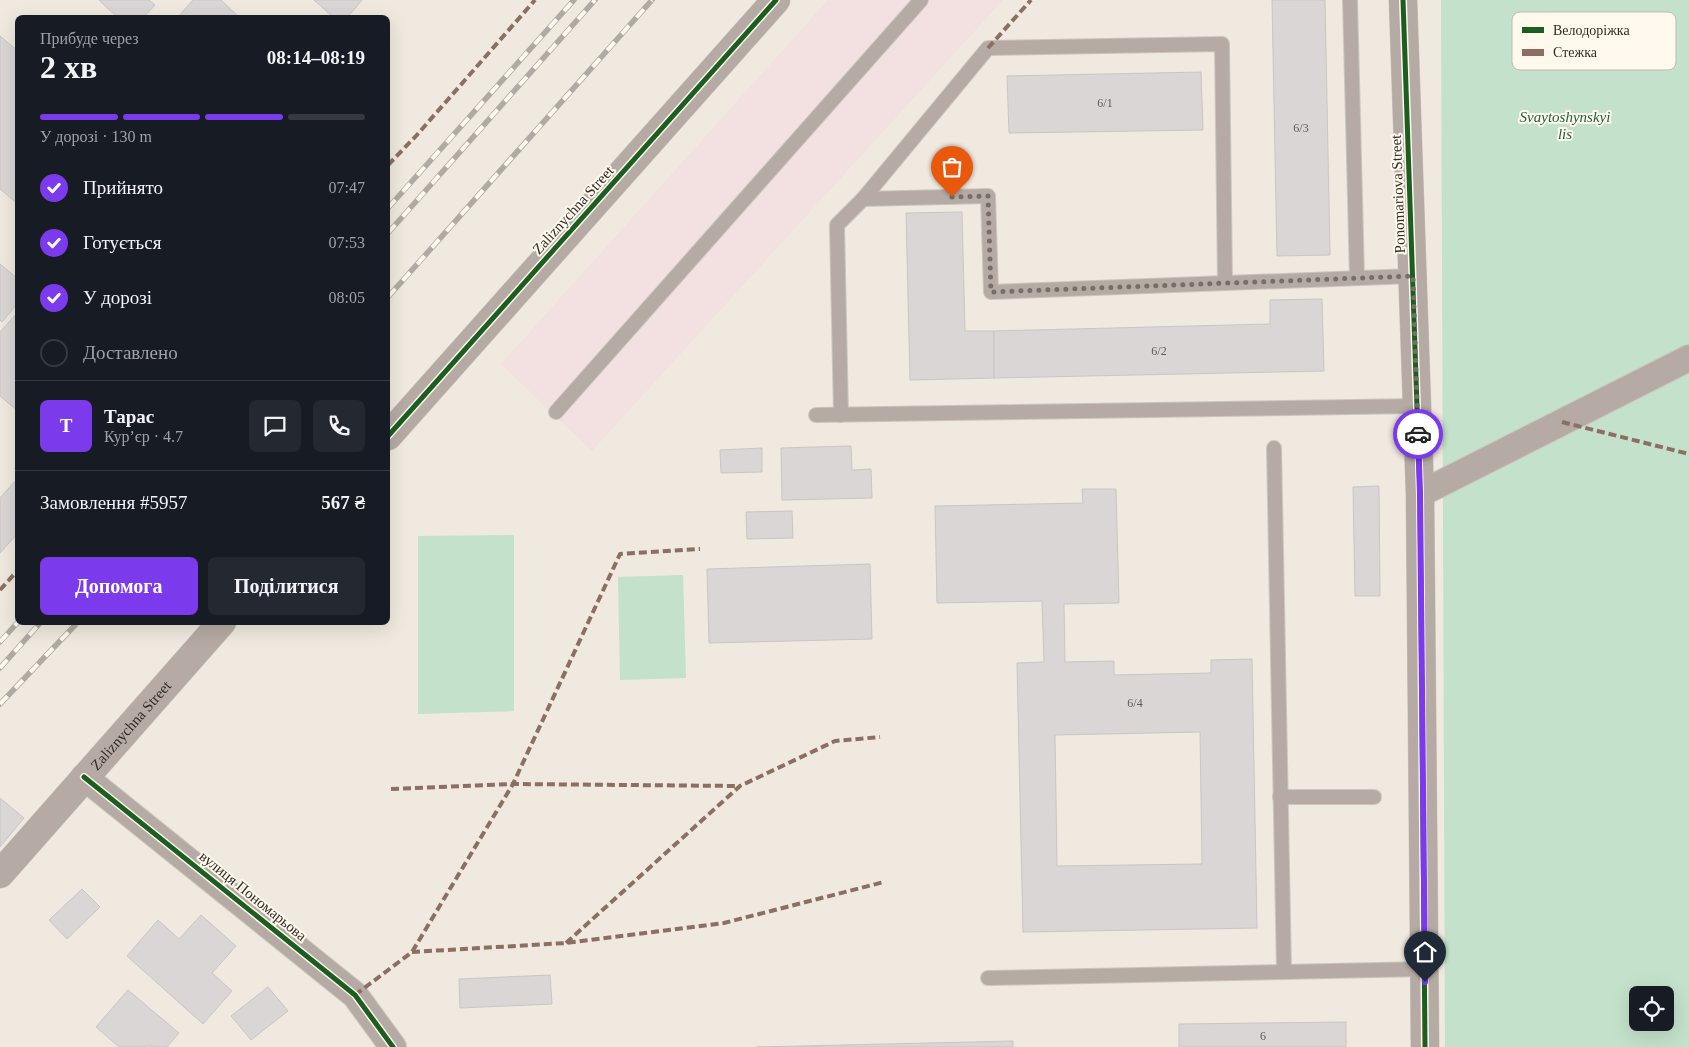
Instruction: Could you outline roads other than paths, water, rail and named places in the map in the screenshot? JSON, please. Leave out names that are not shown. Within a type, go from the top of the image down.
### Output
[{"type":"street","name":"Zaliznychna Street","points":[[390,434],[776,0]]},
{"type":"street","name":"Ponomariova Street","points":[[1402,0],[1420,494],[1425,1047]]},
{"type":"street","points":[[1420,494],[1689,358]]},
{"type":"street","name":"Zaliznychna Street","points":[[0,874],[219,625]]},
{"type":"street","name":"вулиця Пономарьова","points":[[84,777],[355,995],[393,1047]]},
{"type":"lane","points":[[556,412],[921,0]]},
{"type":"lane","points":[[1350,0],[1357,278]]},
{"type":"lane","points":[[840,415],[837,225],[863,199],[988,48],[1222,44],[1225,282]]},
{"type":"lane","points":[[863,199],[988,196],[991,292],[1413,276]]},
{"type":"lane","points":[[816,415],[1417,406]]},
{"type":"lane","points":[[1274,448],[1284,971]]},
{"type":"lane","points":[[1280,797],[1374,797]]},
{"type":"lane","points":[[988,978],[1425,969]]},
{"type":"railway","points":[[390,206],[574,0]]},
{"type":"railway","points":[[390,231],[595,0]]},
{"type":"railway","points":[[390,295],[652,0]]},
{"type":"railway","points":[[0,642],[15,625]]},
{"type":"railway","points":[[0,668],[38,625]]},
{"type":"railway","points":[[0,704],[75,625]]},
{"type":"park label","name":"Svaytoshynskyi lis","points":[[1565,126]]}]
